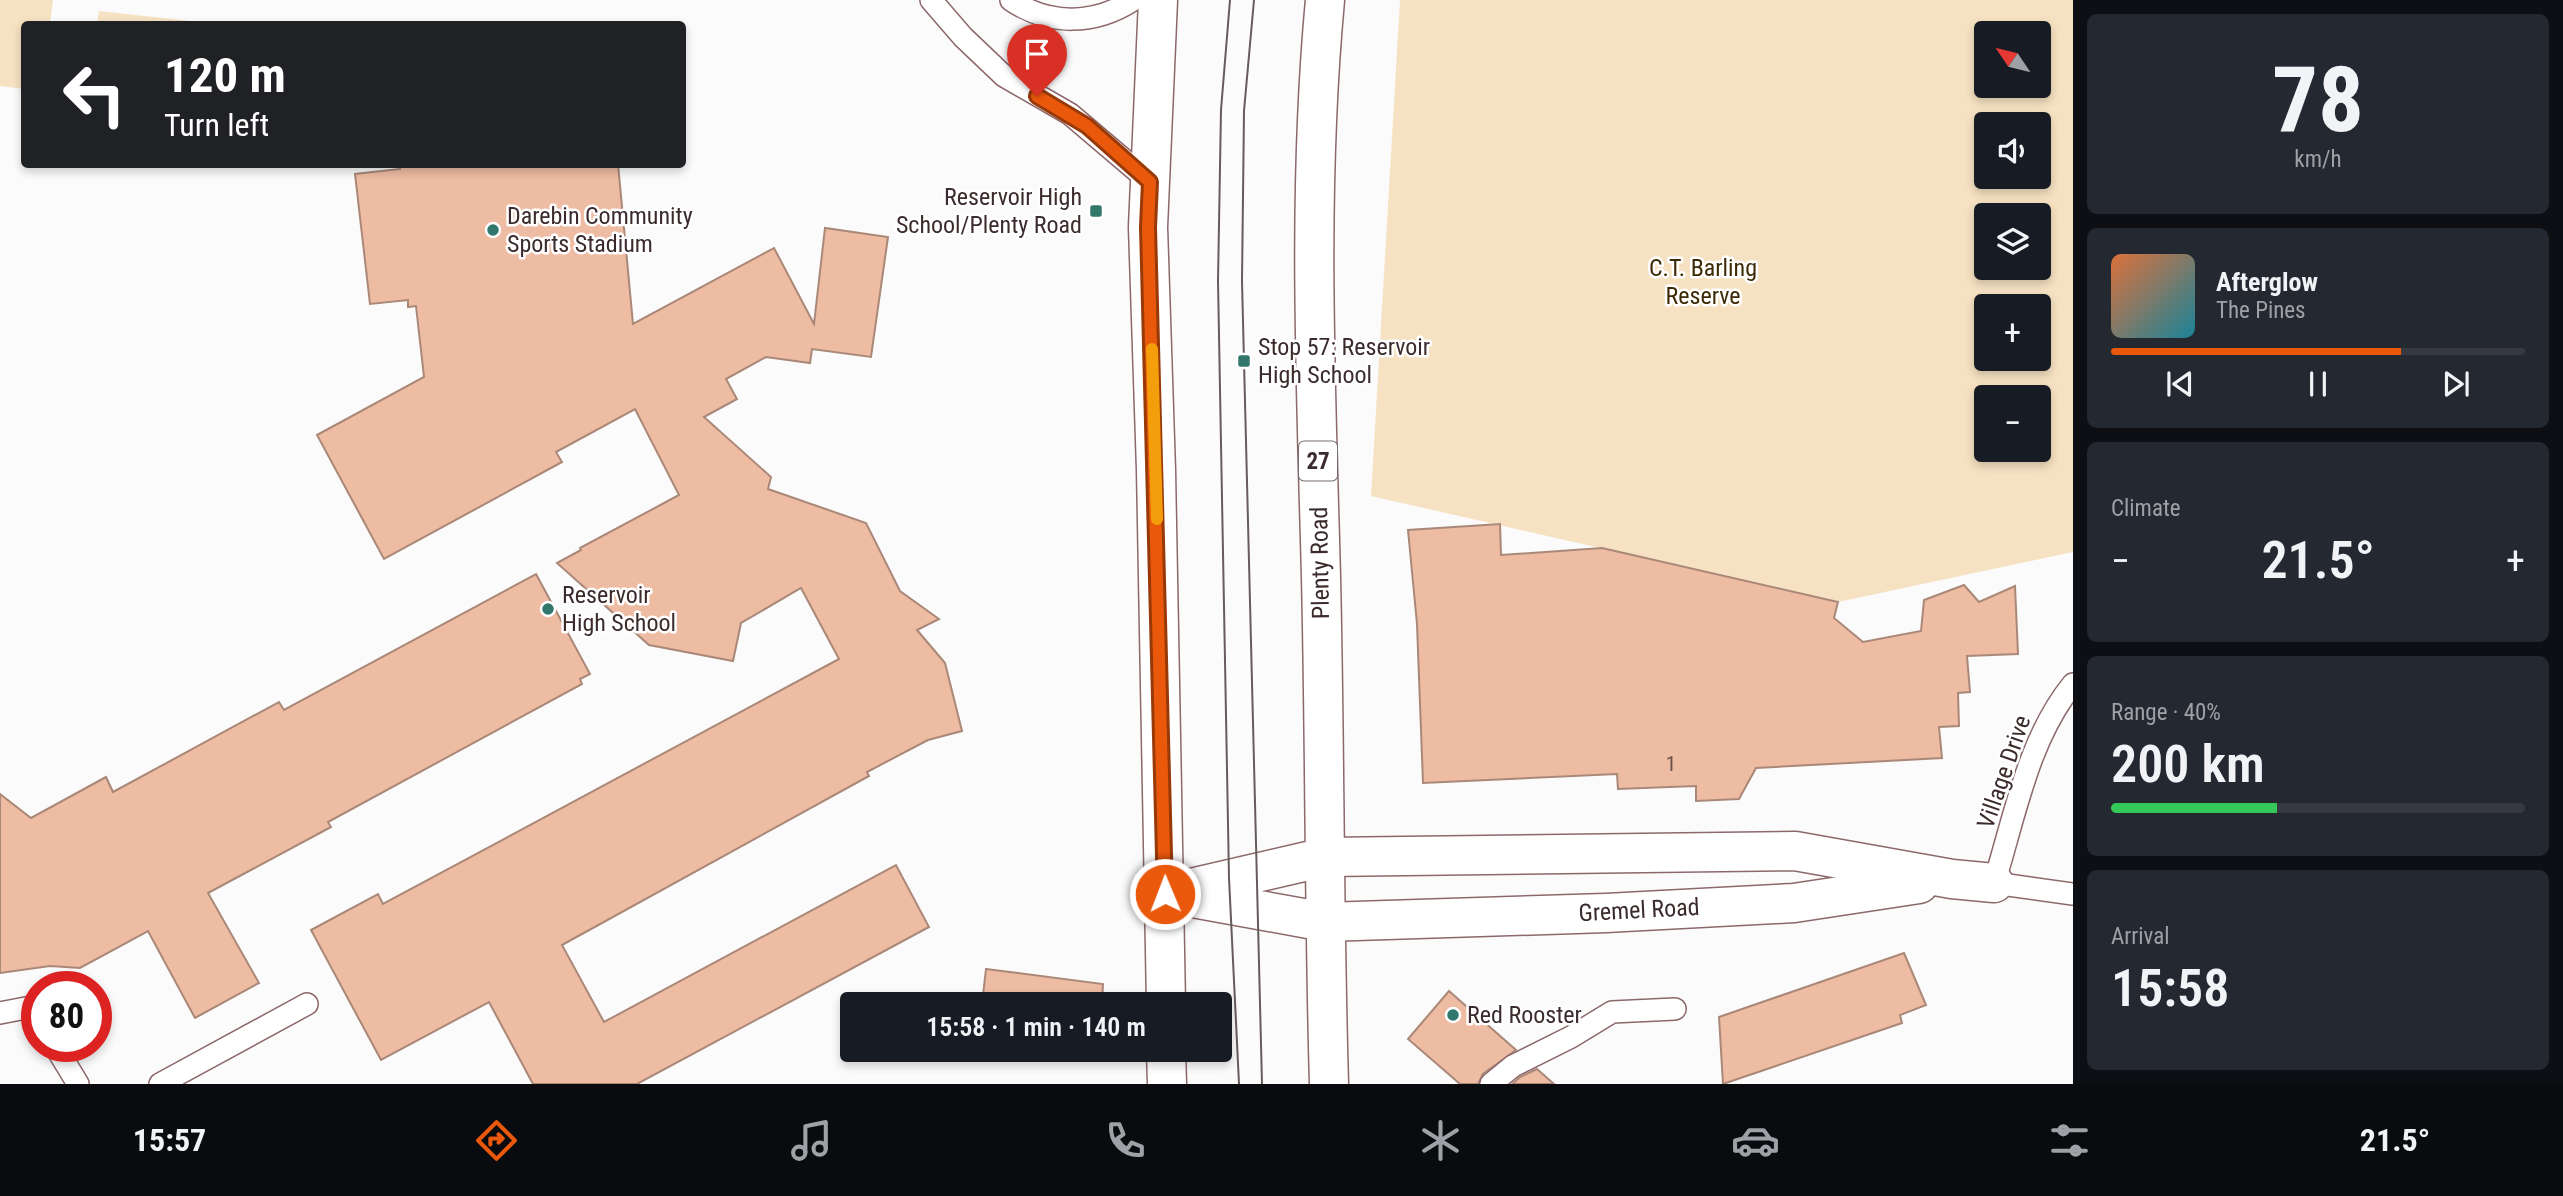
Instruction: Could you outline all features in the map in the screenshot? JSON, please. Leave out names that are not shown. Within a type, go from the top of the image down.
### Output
[{"type":"main road","points":[[1158,0],[1148,227],[1166,992]]},
{"type":"main road","name":"Plenty Road","points":[[1325,0],[1313,236],[1329,1084]]},
{"type":"main road","name":"Gremel Road","points":[[1165,894],[1325,857],[1795,851],[1952,879],[1994,883]]},
{"type":"main road","name":"Gremel Road","points":[[1165,894],[1325,922],[1606,913],[1794,903],[1952,879]]},
{"type":"main road","points":[[1167,1062],[1167,1084]]},
{"type":"lane","points":[[931,0],[963,37],[998,70],[1079,120],[1150,182]]},
{"type":"lane","points":[[1011,0],[1030,12],[1054,18],[1076,19],[1101,16],[1133,0]]},
{"type":"lane","name":"Village Drive","points":[[1994,883],[2036,748],[2052,712],[2073,684]]},
{"type":"lane","name":"Gremel Road","points":[[1994,883],[2073,894]]},
{"type":"lane","points":[[160,1084],[307,1004]]},
{"type":"lane","points":[[0,1013],[21,1009]]},
{"type":"lane","points":[[1491,1084],[1513,1066],[1571,1037],[1612,1012],[1675,1009]]},
{"type":"lane","points":[[65,1062],[78,1084]]},
{"type":"green space","points":[[0,0],[53,0],[50,21],[21,21],[21,89],[0,86]]},
{"type":"green space","name":"C.T. Barling Reserve","points":[[1400,0],[2073,0],[2073,552],[1838,602],[1371,496]]},
{"type":"green space","points":[[99,11],[190,21],[97,21]]},
{"type":"building","points":[[618,168],[633,324],[774,248],[814,324],[825,228],[888,237],[871,357],[812,349],[810,363],[766,357],[726,379],[737,399],[704,417],[771,477],[768,489],[866,523],[900,591],[939,619],[917,630],[945,663],[962,731],[928,740],[867,772],[869,776],[562,945],[604,1022],[896,865],[929,927],[637,1084],[533,1084],[489,1002],[381,1060],[311,930],[378,894],[383,904],[839,659],[801,588],[741,623],[733,661],[649,645],[557,563],[679,495],[635,409],[556,452],[562,462],[384,559],[317,435],[424,377],[416,306],[408,307],[408,300],[370,304],[355,174],[400,169]]},
{"type":"building","points":[[1500,524],[1501,555],[1602,548],[1838,602],[1834,618],[1863,642],[1921,631],[1924,600],[1964,585],[1979,602],[2015,586],[2018,654],[1967,656],[1970,692],[1958,693],[1959,726],[1939,727],[1942,758],[1756,768],[1739,799],[1696,801],[1696,786],[1618,789],[1617,774],[1423,783],[1417,624],[1408,530]]},
{"type":"building","points":[[536,574],[590,674],[580,679],[582,684],[328,822],[331,827],[208,893],[259,983],[195,1018],[148,931],[80,968],[50,966],[0,973],[0,794],[31,818],[106,777],[113,792],[279,702],[284,710]]},
{"type":"building","points":[[1904,953],[1926,1005],[1900,1015],[1902,1023],[1723,1084],[1719,1017]]},
{"type":"building","points":[[986,969],[1103,984],[1103,992],[983,992]]},
{"type":"building","name":"Red Rooster","points":[[1449,991],[1516,1050],[1483,1074],[1478,1084],[1460,1084],[1408,1039]]},
{"type":"building","points":[[1537,1069],[1554,1084],[1512,1084],[1520,1077]]},
{"type":"tram line","points":[[1230,0],[1221,110],[1218,281],[1229,878],[1239,1084]]},
{"type":"tram line","points":[[1254,0],[1244,111],[1242,281],[1262,1084]]},
{"type":"slow traffic","points":[[1152,349],[1157,519]]},
{"type":"place","name":"Reservoir High School/Plenty Road","points":[[1096,211]]},
{"type":"place","name":"Darebin Community Sports Stadium","points":[[493,230]]},
{"type":"place","name":"Stop 57: Reservoir High School","points":[[1244,361]]},
{"type":"place","name":"Reservoir High School","points":[[548,609]]},
{"type":"place","name":"Red Rooster","points":[[1453,1015]]},
{"type":"route","points":[[1037,96],[1087,126],[1105,145],[1150,182],[1148,227],[1165,894]]}]
